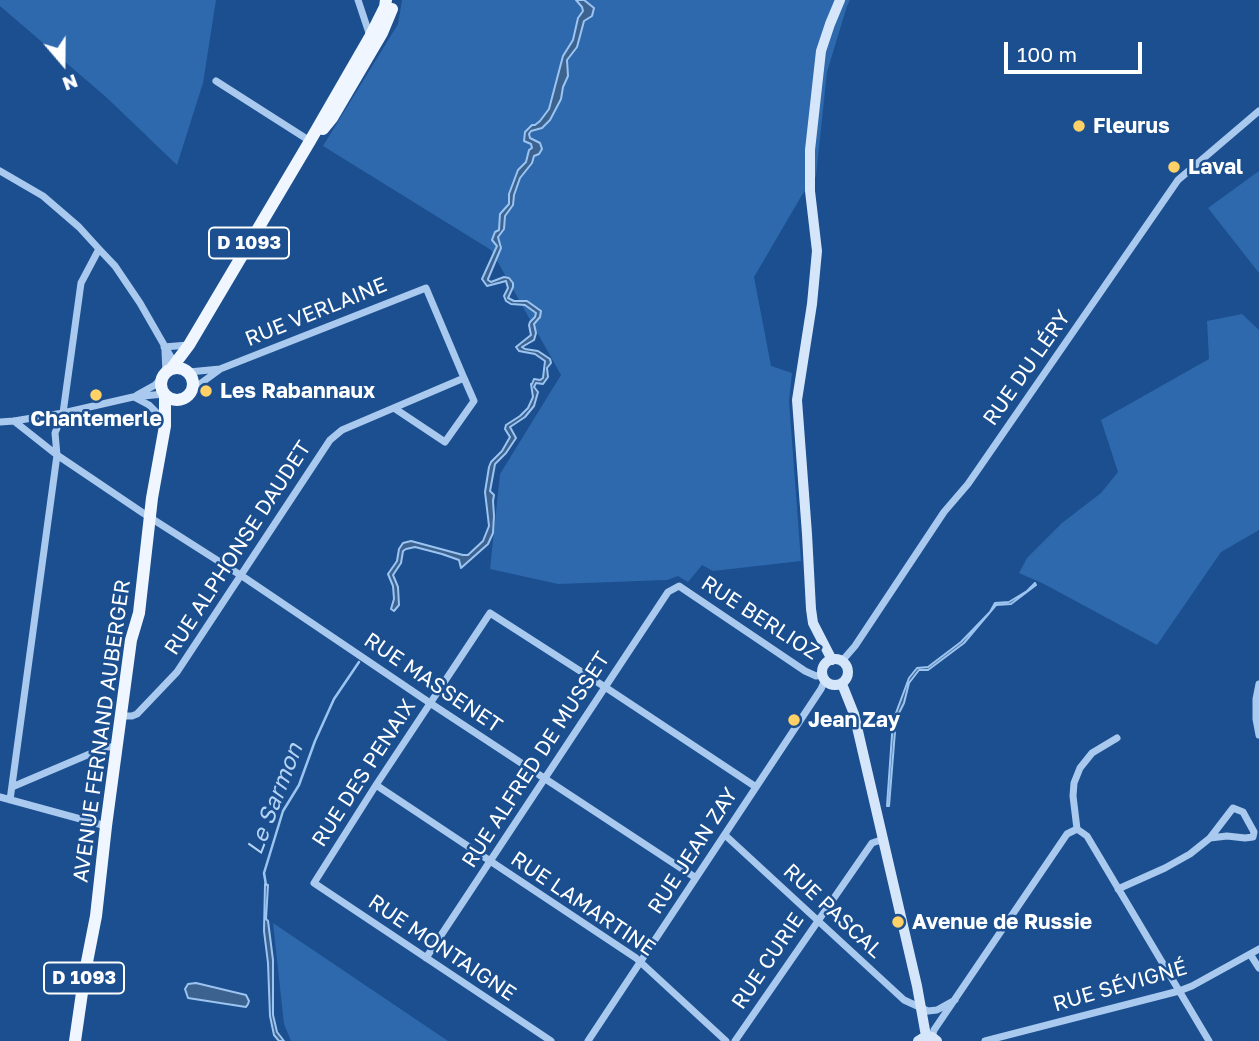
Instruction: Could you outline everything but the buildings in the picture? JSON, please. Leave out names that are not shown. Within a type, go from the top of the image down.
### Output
[{"type":"main road","name":"D 1093","points":[[189,345],[370,37],[385,8],[386,0]]},
{"type":"main road","name":"D 1093","points":[[310,141],[332,118],[349,90],[382,33],[395,0]]},
{"type":"main road","points":[[173,371],[192,377],[193,388],[190,394],[179,399],[165,395],[160,385],[173,371],[189,345]]},
{"type":"main road","name":"AVENUE FERNAND AUBERGER","points":[[75,1041],[92,940],[131,640],[139,613],[150,517],[165,425],[165,395]]},
{"type":"main road","name":"AVENUE FERNAND AUBERGER","points":[[165,425],[179,399]]},
{"type":"street","points":[[349,90],[370,37],[358,0]]},
{"type":"street","points":[[840,0],[821,51],[810,150],[810,191],[817,251],[797,400],[813,623],[837,660],[847,666],[847,678],[842,684]]},
{"type":"street","points":[[216,81],[310,141]]},
{"type":"street","name":"RUE DU LÉRY","points":[[837,660],[855,646],[944,512],[976,473],[1178,180],[1259,111]]},
{"type":"street","points":[[0,171],[43,196],[79,227],[115,266],[140,303],[164,347],[173,371]]},
{"type":"street","points":[[10,800],[57,455],[55,433],[63,413],[81,283],[100,249]]},
{"type":"street","name":"RUE VERLAINE","points":[[193,388],[220,369],[426,288],[464,379]]},
{"type":"street","points":[[164,347],[189,345]]},
{"type":"street","points":[[164,347],[173,371]]},
{"type":"street","name":"RUE VERLAINE","points":[[173,371],[220,369]]},
{"type":"street","points":[[133,397],[173,371]]},
{"type":"street","points":[[394,408],[445,442],[474,401],[464,379]]},
{"type":"street","name":"RUE ALPHONSE DAUDET","points":[[121,716],[137,714],[177,673],[330,440],[342,430],[464,379]]},
{"type":"street","points":[[0,422],[63,413],[133,397],[165,395]]},
{"type":"street","points":[[133,397],[149,405],[165,425]]},
{"type":"street","name":"RUE MASSENET","points":[[14,421],[57,455],[696,878]]},
{"type":"street","name":"RUE BERLIOZ","points":[[679,586],[805,671],[824,678]]},
{"type":"street","name":"RUE ALFRED DE MUSSET","points":[[426,958],[668,592],[679,586]]},
{"type":"street","name":"RUE DES PENAIX","points":[[314,883],[490,612],[606,687]]},
{"type":"street","points":[[837,660],[825,664],[824,678],[831,684],[842,684]]},
{"type":"street","name":"RUE JEAN ZAY","points":[[588,1041],[821,689],[824,678]]},
{"type":"street","points":[[842,684],[854,714],[928,1039]]},
{"type":"street","points":[[1259,684],[1256,699],[1259,735]]},
{"type":"street","points":[[606,687],[756,787]]},
{"type":"street","points":[[1117,738],[1093,753],[1080,768],[1074,783],[1073,796],[1077,829],[1087,836],[1209,1041]]},
{"type":"street","points":[[12,787],[106,747],[117,747]]},
{"type":"street","name":"RUE LAMARTINE","points":[[376,785],[641,962],[726,1041]]},
{"type":"street","points":[[0,797],[106,826]]},
{"type":"street","points":[[1118,889],[1190,854],[1210,838],[1233,808],[1243,812],[1254,832],[1253,837],[1210,838]]},
{"type":"street","points":[[928,1039],[1067,834],[1077,829]]},
{"type":"street","name":"RUE PASCAL","points":[[725,835],[904,1000],[922,1007]]},
{"type":"street","name":"RUE CURIE","points":[[735,1041],[872,844],[884,839]]},
{"type":"street","name":"RUE MONTAIGNE","points":[[314,883],[551,1041]]},
{"type":"street","name":"RUE SÉVIGNÉ","points":[[985,1041],[1179,991],[1259,949]]},
{"type":"street","points":[[1250,954],[1259,968]]},
{"type":"street","points":[[922,1007],[928,1011],[937,1010],[955,1000]]},
{"type":"shaded area","points":[[0,0],[216,0],[203,83],[177,165],[106,97],[0,6]]},
{"type":"shaded area","points":[[402,0],[850,0],[827,72],[816,176],[754,277],[771,366],[792,373],[789,401],[801,561],[713,571],[702,565],[688,582],[678,576],[667,580],[558,584],[490,569],[500,474],[561,375],[491,250],[323,146],[398,24]]},
{"type":"shaded area","points":[[576,0],[584,0],[594,8],[592,16],[584,21],[577,47],[567,60],[568,76],[561,99],[550,120],[542,128],[529,134],[530,138],[540,143],[542,149],[534,156],[520,178],[513,205],[505,216],[504,229],[498,237],[501,248],[488,279],[491,282],[509,278],[513,287],[508,298],[527,301],[541,311],[534,324],[534,340],[522,347],[538,351],[550,359],[548,377],[543,384],[536,383],[534,387],[538,392],[534,406],[525,417],[510,427],[516,438],[495,464],[490,491],[494,495],[493,533],[488,544],[461,568],[459,560],[442,554],[415,547],[403,551],[401,563],[393,575],[398,587],[399,605],[394,611],[391,609],[394,599],[393,586],[388,574],[397,561],[403,543],[411,541],[468,555],[483,541],[489,526],[485,492],[489,467],[510,437],[505,429],[506,425],[528,408],[533,397],[531,384],[534,379],[543,378],[545,361],[535,354],[519,351],[516,347],[531,335],[529,325],[536,313],[525,305],[506,301],[506,281],[487,286],[482,279],[497,246],[492,240],[495,232],[499,230],[500,214],[509,204],[509,194],[518,170],[526,162],[532,148],[531,144],[524,141],[525,132],[540,121],[549,109],[563,56],[573,40],[578,18],[583,11]]},
{"type":"shaded area","points":[[1259,171],[1259,273],[1208,208]]},
{"type":"shaded area","points":[[1242,314],[1259,330],[1259,530],[1221,552],[1157,645],[1019,573],[1027,558],[1062,523],[1101,493],[1118,472],[1101,420],[1209,359],[1207,321]]},
{"type":"shaded area","points":[[1035,583],[1036,585],[1011,604],[996,605],[964,643],[928,670],[919,670],[909,683],[896,719],[887,806],[893,721],[909,678],[917,668],[928,667],[961,642],[990,612],[995,603],[1009,602]]},
{"type":"shaded area","points":[[265,884],[268,885],[266,919],[273,960],[273,1015],[277,1032],[284,1041],[279,1041],[274,1035],[270,1016],[264,931]]},
{"type":"shaded area","points":[[273,923],[448,1041],[291,1041],[284,1024]]},
{"type":"shaded area","points":[[196,983],[246,995],[248,1004],[246,1007],[188,998],[185,989],[188,984]]},
{"type":"waterway","name":"Le Sarmon","points":[[266,885],[264,873],[283,811],[299,785],[334,699],[359,662]]},
{"type":"place","name":"Fleurus","points":[[1079,126]]},
{"type":"place","name":"Laval","points":[[1174,167]]},
{"type":"place","name":"Les Rabannaux","points":[[206,391]]},
{"type":"place","name":"Chantemerle","points":[[96,395]]},
{"type":"place","name":"Jean Zay","points":[[794,720]]},
{"type":"place","name":"Avenue de Russie","points":[[898,922]]}]
